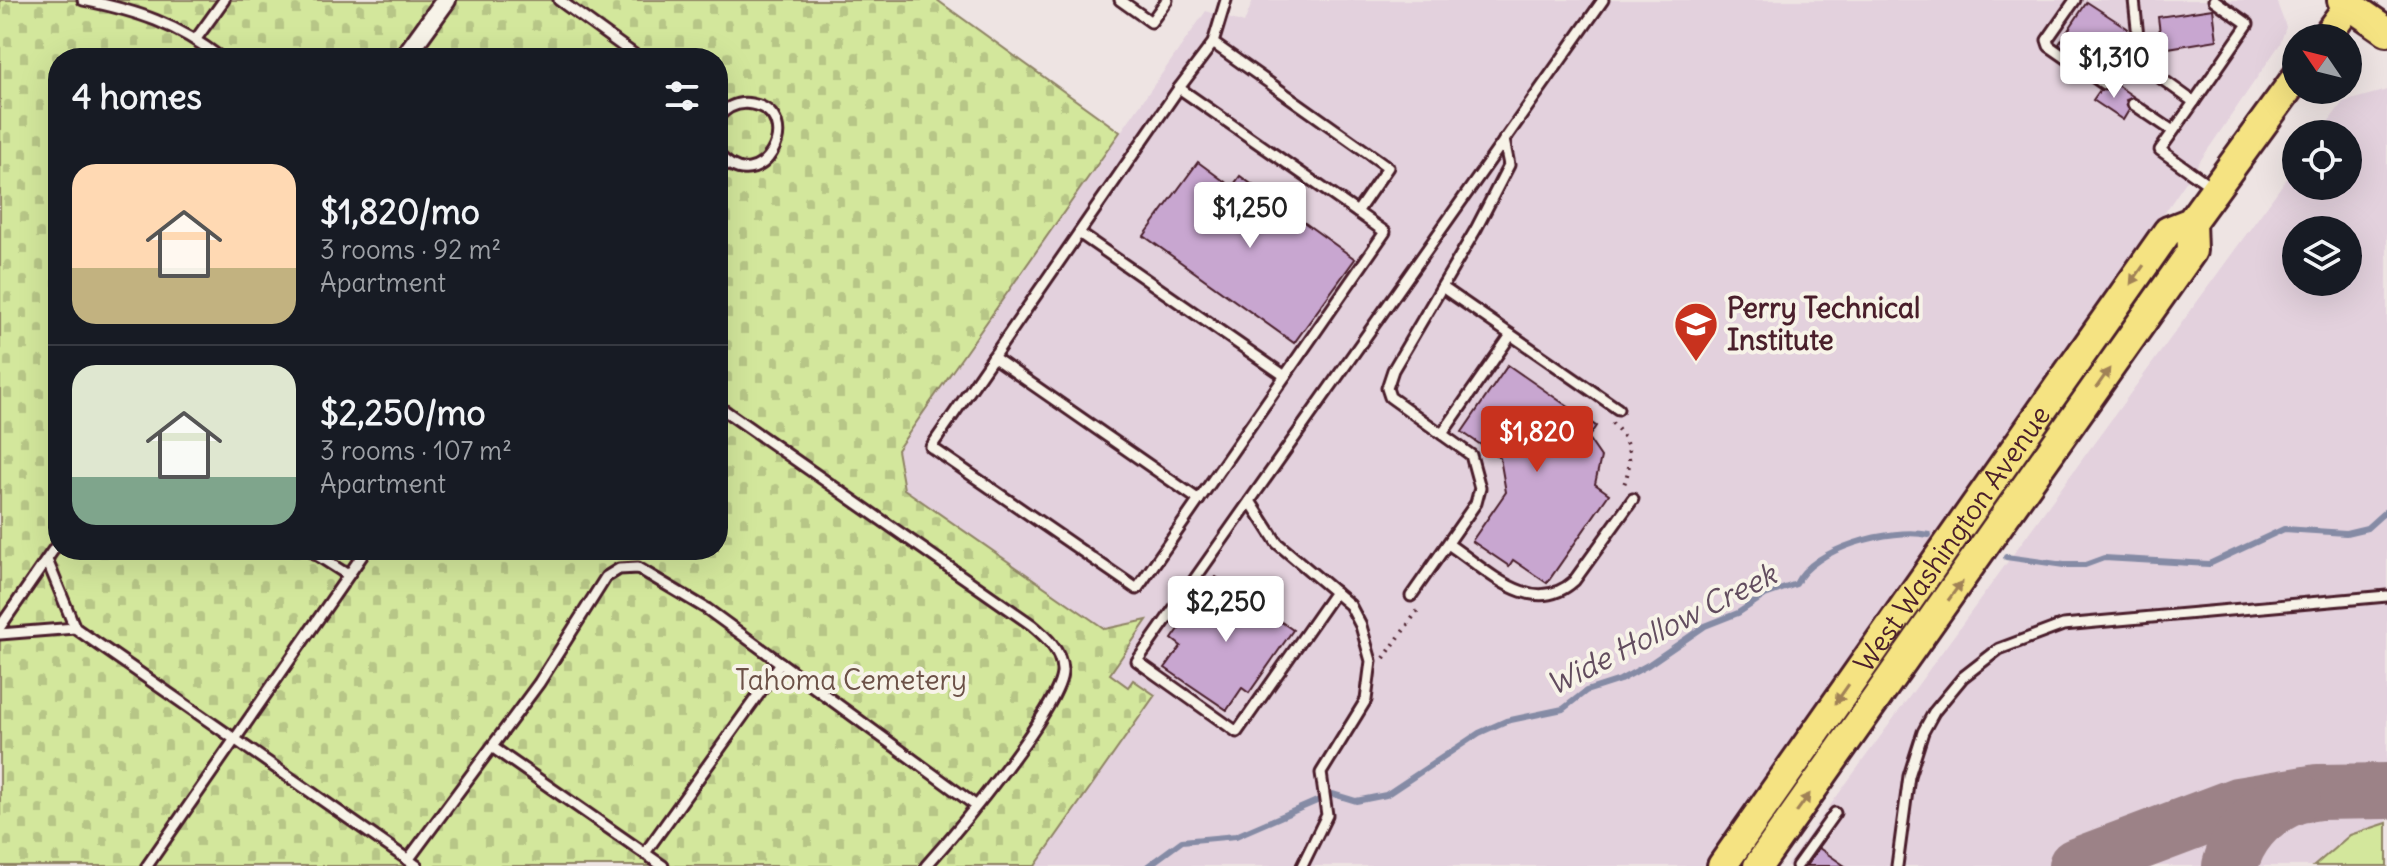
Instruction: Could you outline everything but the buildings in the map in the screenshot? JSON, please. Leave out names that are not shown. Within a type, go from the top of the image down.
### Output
[{"type":"main road","points":[[2333,24],[2346,2],[2387,31]]},
{"type":"main road","name":"West Washington Avenue","points":[[1722,866],[2168,231],[2191,222],[2282,97]]},
{"type":"main road","name":"West Washington Avenue","points":[[1758,866],[2192,251],[2191,222]]},
{"type":"street","points":[[411,48],[446,0]]},
{"type":"lane","points":[[83,0],[142,12],[208,48]]},
{"type":"lane","points":[[196,39],[224,0]]},
{"type":"lane","points":[[559,0],[625,48]]},
{"type":"lane","points":[[1120,0],[1151,22],[1167,0]]},
{"type":"lane","points":[[1179,88],[1385,232],[1137,589],[931,447],[1179,88],[1213,43],[1226,0]]},
{"type":"lane","points":[[1335,592],[1237,732],[1137,661],[1603,0]]},
{"type":"lane","points":[[2075,0],[2047,40],[2049,46],[2104,84]]},
{"type":"lane","points":[[2134,0],[2141,64],[2194,102]]},
{"type":"lane","points":[[2214,0],[2248,24],[2160,150],[2215,189]]},
{"type":"lane","points":[[1213,43],[1388,167],[1357,212]]},
{"type":"lane","points":[[728,109],[735,104],[757,105],[767,111],[778,130],[774,152],[756,167],[736,168],[728,162]]},
{"type":"lane","points":[[2133,104],[2173,131]]},
{"type":"lane","points":[[1411,596],[1476,503],[1480,488],[1471,455],[1390,397],[1387,388],[1393,370],[1509,165],[1504,140]]},
{"type":"lane","points":[[1079,233],[1285,376]]},
{"type":"lane","points":[[1442,287],[1618,409]]},
{"type":"lane","points":[[1442,434],[1511,335]]},
{"type":"lane","points":[[993,357],[1199,500]]},
{"type":"lane","points":[[728,413],[1032,625],[1053,643],[1063,671],[1049,709],[926,866]]},
{"type":"lane","points":[[1448,544],[1526,595],[1543,598],[1562,592],[1574,581],[1633,499]]},
{"type":"lane","points":[[1250,501],[1277,543],[1350,605],[1369,650],[1371,670],[1366,700],[1321,773],[1321,788],[1327,807],[1324,824],[1302,866]]},
{"type":"lane","points":[[47,560],[75,628],[412,863],[539,683],[606,577],[619,569],[638,568],[707,609],[975,805]]},
{"type":"lane","points":[[0,627],[47,560]]},
{"type":"lane","points":[[325,560],[348,575]]},
{"type":"lane","points":[[147,866],[359,560]]},
{"type":"lane","points":[[1897,866],[1909,776],[1923,732],[1934,712],[1963,677],[1999,649],[2063,625],[2387,596]]},
{"type":"lane","points":[[0,634],[75,628]]},
{"type":"lane","points":[[645,853],[781,663]]},
{"type":"lane","points":[[492,747],[663,866]]},
{"type":"lane","points":[[1797,866],[1835,813]]},
{"type":"path","points":[[1618,409],[1609,421],[1625,438],[1630,452],[1621,492],[1633,499]]},
{"type":"path","points":[[1371,670],[1385,657],[1423,603]]},
{"type":"shaded area","name":"Perry Technical Institute","points":[[1253,0],[2276,0],[2285,24],[2282,24],[2280,44],[1939,543],[1710,866],[1035,866],[1154,696],[1134,680],[1128,687],[1110,674],[1147,621],[1105,629],[904,489],[897,450],[1206,11],[1244,23]]},
{"type":"shaded area","points":[[2387,90],[2387,866],[1786,866],[2282,185],[2282,200],[2362,200],[2362,120],[2330,120],[2342,104],[2362,104],[2362,97]]},
{"type":"green space","name":"Tahoma Cemetery","points":[[0,0],[937,0],[1120,132],[897,450],[904,489],[1105,629],[1147,620],[1110,674],[1128,687],[1133,680],[1155,695],[1035,866],[0,866]]},
{"type":"green space","points":[[2387,823],[2387,866],[2314,866],[2350,835]]},
{"type":"waterway","name":"Wide Hollow Creek","points":[[2006,557],[2064,565],[2085,565],[2104,558],[2209,564],[2284,529],[2346,533],[2367,528],[2387,510]]},
{"type":"waterway","name":"Wide Hollow Creek","points":[[1148,866],[1182,841],[1236,836],[1333,794],[1356,801],[1386,795],[1479,733],[1506,721],[1563,709],[1586,691],[1620,680],[1648,665],[1705,626],[1738,613],[1765,595],[1796,584],[1805,571],[1836,551],[1875,537],[1913,533],[1929,535]]},
{"type":"taxiway","points":[[2076,866],[2238,805],[2318,792],[2387,791]]},
{"type":"taxiway","points":[[2230,866],[2239,843],[2253,824],[2281,802],[2293,797]]},
{"type":"place","name":"Perry Technical Institute","points":[[1696,363]]}]
